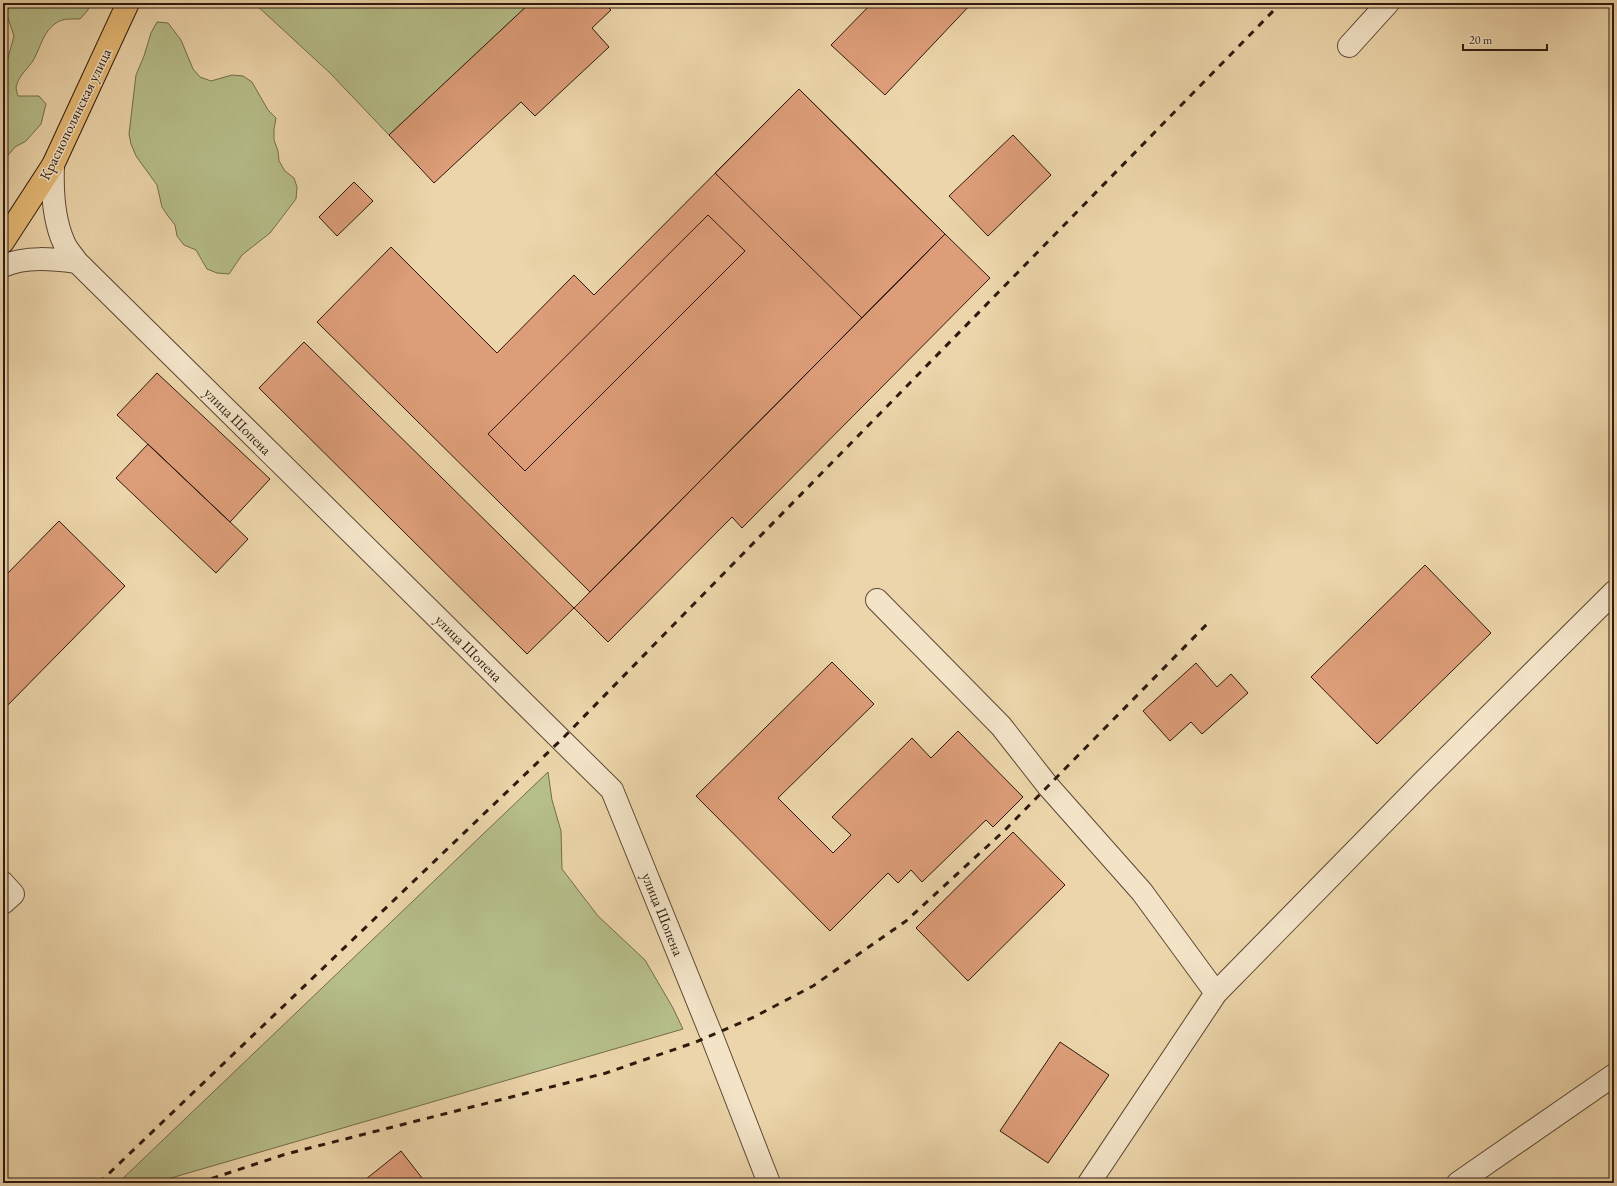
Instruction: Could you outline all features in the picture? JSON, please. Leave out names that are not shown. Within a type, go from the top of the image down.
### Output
[{"type":"main road","name":"Краснополянская улица","points":[[3,242],[53,165],[128,3]]},
{"type":"street","points":[[1349,46],[1388,3]]},
{"type":"street","name":"улица Шопена","points":[[53,165],[52,194],[57,222],[64,244],[76,262],[612,790],[708,1027],[769,1183]]},
{"type":"street","points":[[3,266],[29,260],[53,259],[76,262]]},
{"type":"street","points":[[1089,1183],[1216,993],[1424,781],[1614,592]]},
{"type":"street","points":[[877,600],[1001,726],[1048,786],[1142,892],[1216,993]]},
{"type":"street","points":[[3,883],[13,894],[3,903]]},
{"type":"street","points":[[1458,1183],[1614,1075]]},
{"type":"green space","points":[[9,3],[89,3],[88,10],[80,19],[62,20],[56,23],[48,31],[34,59],[18,80],[16,90],[18,96],[39,96],[46,104],[41,124],[26,141],[15,147],[3,161],[3,76],[14,36],[7,15]]},
{"type":"green space","points":[[254,3],[530,3],[389,135],[330,73]]},
{"type":"green space","points":[[157,22],[168,23],[181,40],[193,69],[200,77],[211,81],[232,75],[243,76],[252,82],[268,110],[276,118],[274,140],[278,151],[279,161],[285,171],[294,178],[297,187],[296,199],[270,233],[242,255],[229,274],[217,273],[207,269],[196,250],[184,245],[177,236],[175,225],[162,207],[157,185],[136,156],[131,144],[129,134],[136,75],[151,33]]},
{"type":"green space","points":[[548,772],[552,800],[561,831],[562,869],[598,916],[645,960],[673,1008],[683,1029],[157,1183],[118,1183]]},
{"type":"building","points":[[530,3],[607,3],[606,5],[611,10],[592,28],[609,47],[535,116],[521,102],[434,183],[389,135]]},
{"type":"building","points":[[872,3],[972,3],[885,95],[831,45]]},
{"type":"building","points":[[799,89],[945,234],[590,592],[317,322],[391,247],[497,353],[574,275],[594,295]]},
{"type":"building","points":[[799,89],[945,234],[862,318],[715,173]]},
{"type":"building","points":[[1013,135],[1051,175],[988,236],[949,196]]},
{"type":"building","points":[[354,182],[373,201],[337,236],[319,217]]},
{"type":"building","points":[[708,215],[745,251],[525,471],[488,434]]},
{"type":"building","points":[[945,234],[990,278],[742,528],[732,517],[608,642],[574,608]]},
{"type":"building","points":[[304,342],[574,608],[527,654],[259,388]]},
{"type":"building","points":[[157,373],[270,479],[230,522],[117,415]]},
{"type":"building","points":[[148,444],[248,539],[216,573],[116,478]]},
{"type":"building","points":[[59,521],[125,586],[3,710],[3,578]]},
{"type":"building","points":[[1425,565],[1491,633],[1377,744],[1311,677]]},
{"type":"building","points":[[832,662],[874,704],[778,798],[833,853],[851,835],[832,817],[912,738],[931,758],[958,731],[1023,797],[993,827],[986,820],[922,882],[911,870],[898,883],[888,873],[830,931],[696,796]]},
{"type":"building","points":[[1196,663],[1217,687],[1231,674],[1248,693],[1202,734],[1191,722],[1170,741],[1143,711]]},
{"type":"building","points":[[1013,832],[1065,885],[968,981],[916,928]]},
{"type":"building","points":[[1060,1042],[1109,1075],[1048,1163],[1000,1131]]},
{"type":"building","points":[[401,1151],[426,1183],[361,1183]]},
{"type":"railway","points":[[99,1183],[562,739],[1281,3]]},
{"type":"railway","points":[[198,1183],[286,1154],[606,1073],[696,1042],[754,1017],[813,986],[906,921],[1005,830],[1209,622]]}]
